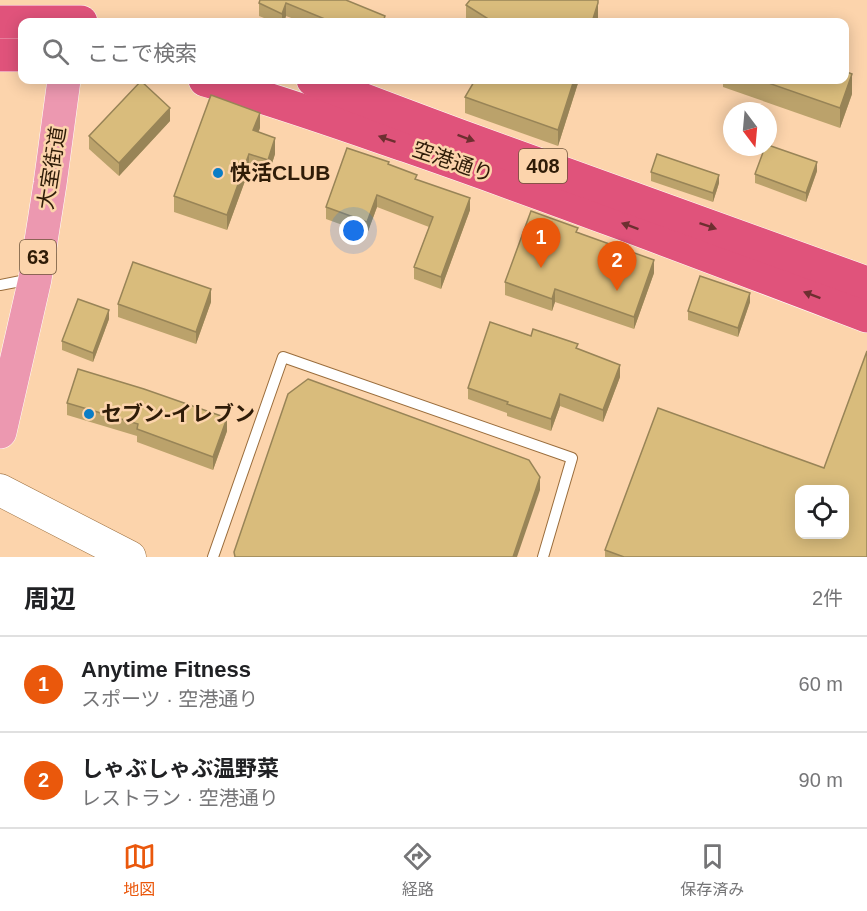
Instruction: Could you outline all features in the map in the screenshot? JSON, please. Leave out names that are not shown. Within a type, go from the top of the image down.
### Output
[{"type":"highway","points":[[0,22],[18,22]]},
{"type":"highway","points":[[0,55],[18,55]]},
{"type":"highway","name":"空港通り","points":[[219,84],[277,101],[479,171],[643,230],[867,316]]},
{"type":"highway","name":"空港通り","points":[[323,84],[603,189],[867,283]]},
{"type":"main road","name":"大室街道","points":[[0,432],[35,279],[63,84]]},
{"type":"street","points":[[72,18],[73,0]]},
{"type":"street","points":[[0,490],[130,557]]},
{"type":"lane","points":[[0,285],[35,279]]},
{"type":"lane","points":[[213,557],[283,357],[572,458],[543,557]]},
{"type":"building","points":[[260,0],[346,0],[385,16],[384,18],[322,18],[286,3],[282,14],[259,3]]},
{"type":"building","points":[[470,0],[598,0],[593,18],[487,18],[466,5]]},
{"type":"building","points":[[138,84],[144,84],[170,108],[119,163],[89,136]]},
{"type":"building","points":[[473,84],[573,84],[558,130],[465,97]]},
{"type":"building","points":[[771,84],[848,84],[840,108]]},
{"type":"building","name":"快活CLUB","points":[[211,95],[260,113],[253,130],[275,138],[268,160],[249,154],[227,215],[174,196]]},
{"type":"building","points":[[347,148],[389,162],[388,164],[417,175],[415,179],[470,198],[441,277],[414,267],[433,217],[377,195],[367,222],[326,207]]},
{"type":"building","points":[[777,148],[817,162],[806,193],[755,174],[762,156],[777,156]]},
{"type":"building","points":[[657,154],[719,175],[713,193],[651,172]]},
{"type":"building","points":[[531,211],[578,228],[576,232],[654,260],[634,317],[555,289],[552,299],[505,282]]},
{"type":"building","points":[[133,262],[211,289],[196,332],[118,304]]},
{"type":"building","points":[[700,276],[750,293],[738,328],[688,311]]},
{"type":"building","points":[[78,299],[109,310],[93,353],[62,341]]},
{"type":"building","points":[[490,322],[531,336],[533,329],[578,344],[576,348],[620,365],[603,410],[560,394],[551,419],[468,388]]},
{"type":"building","points":[[867,351],[867,557],[624,557],[605,550],[658,408],[824,468]]},
{"type":"building","points":[[78,369],[227,418],[213,457],[137,429],[138,424],[67,403]]},
{"type":"building","points":[[308,379],[529,460],[540,477],[513,557],[235,557],[234,552],[288,394]]},
{"type":"place","name":"快活CLUB","points":[[218,173]]},
{"type":"place","name":"Anytime Fitness","points":[[541,268]]},
{"type":"place","name":"しゃぶしゃぶ温野菜","points":[[617,291]]},
{"type":"place","name":"セブン-イレブン","points":[[89,414]]}]
